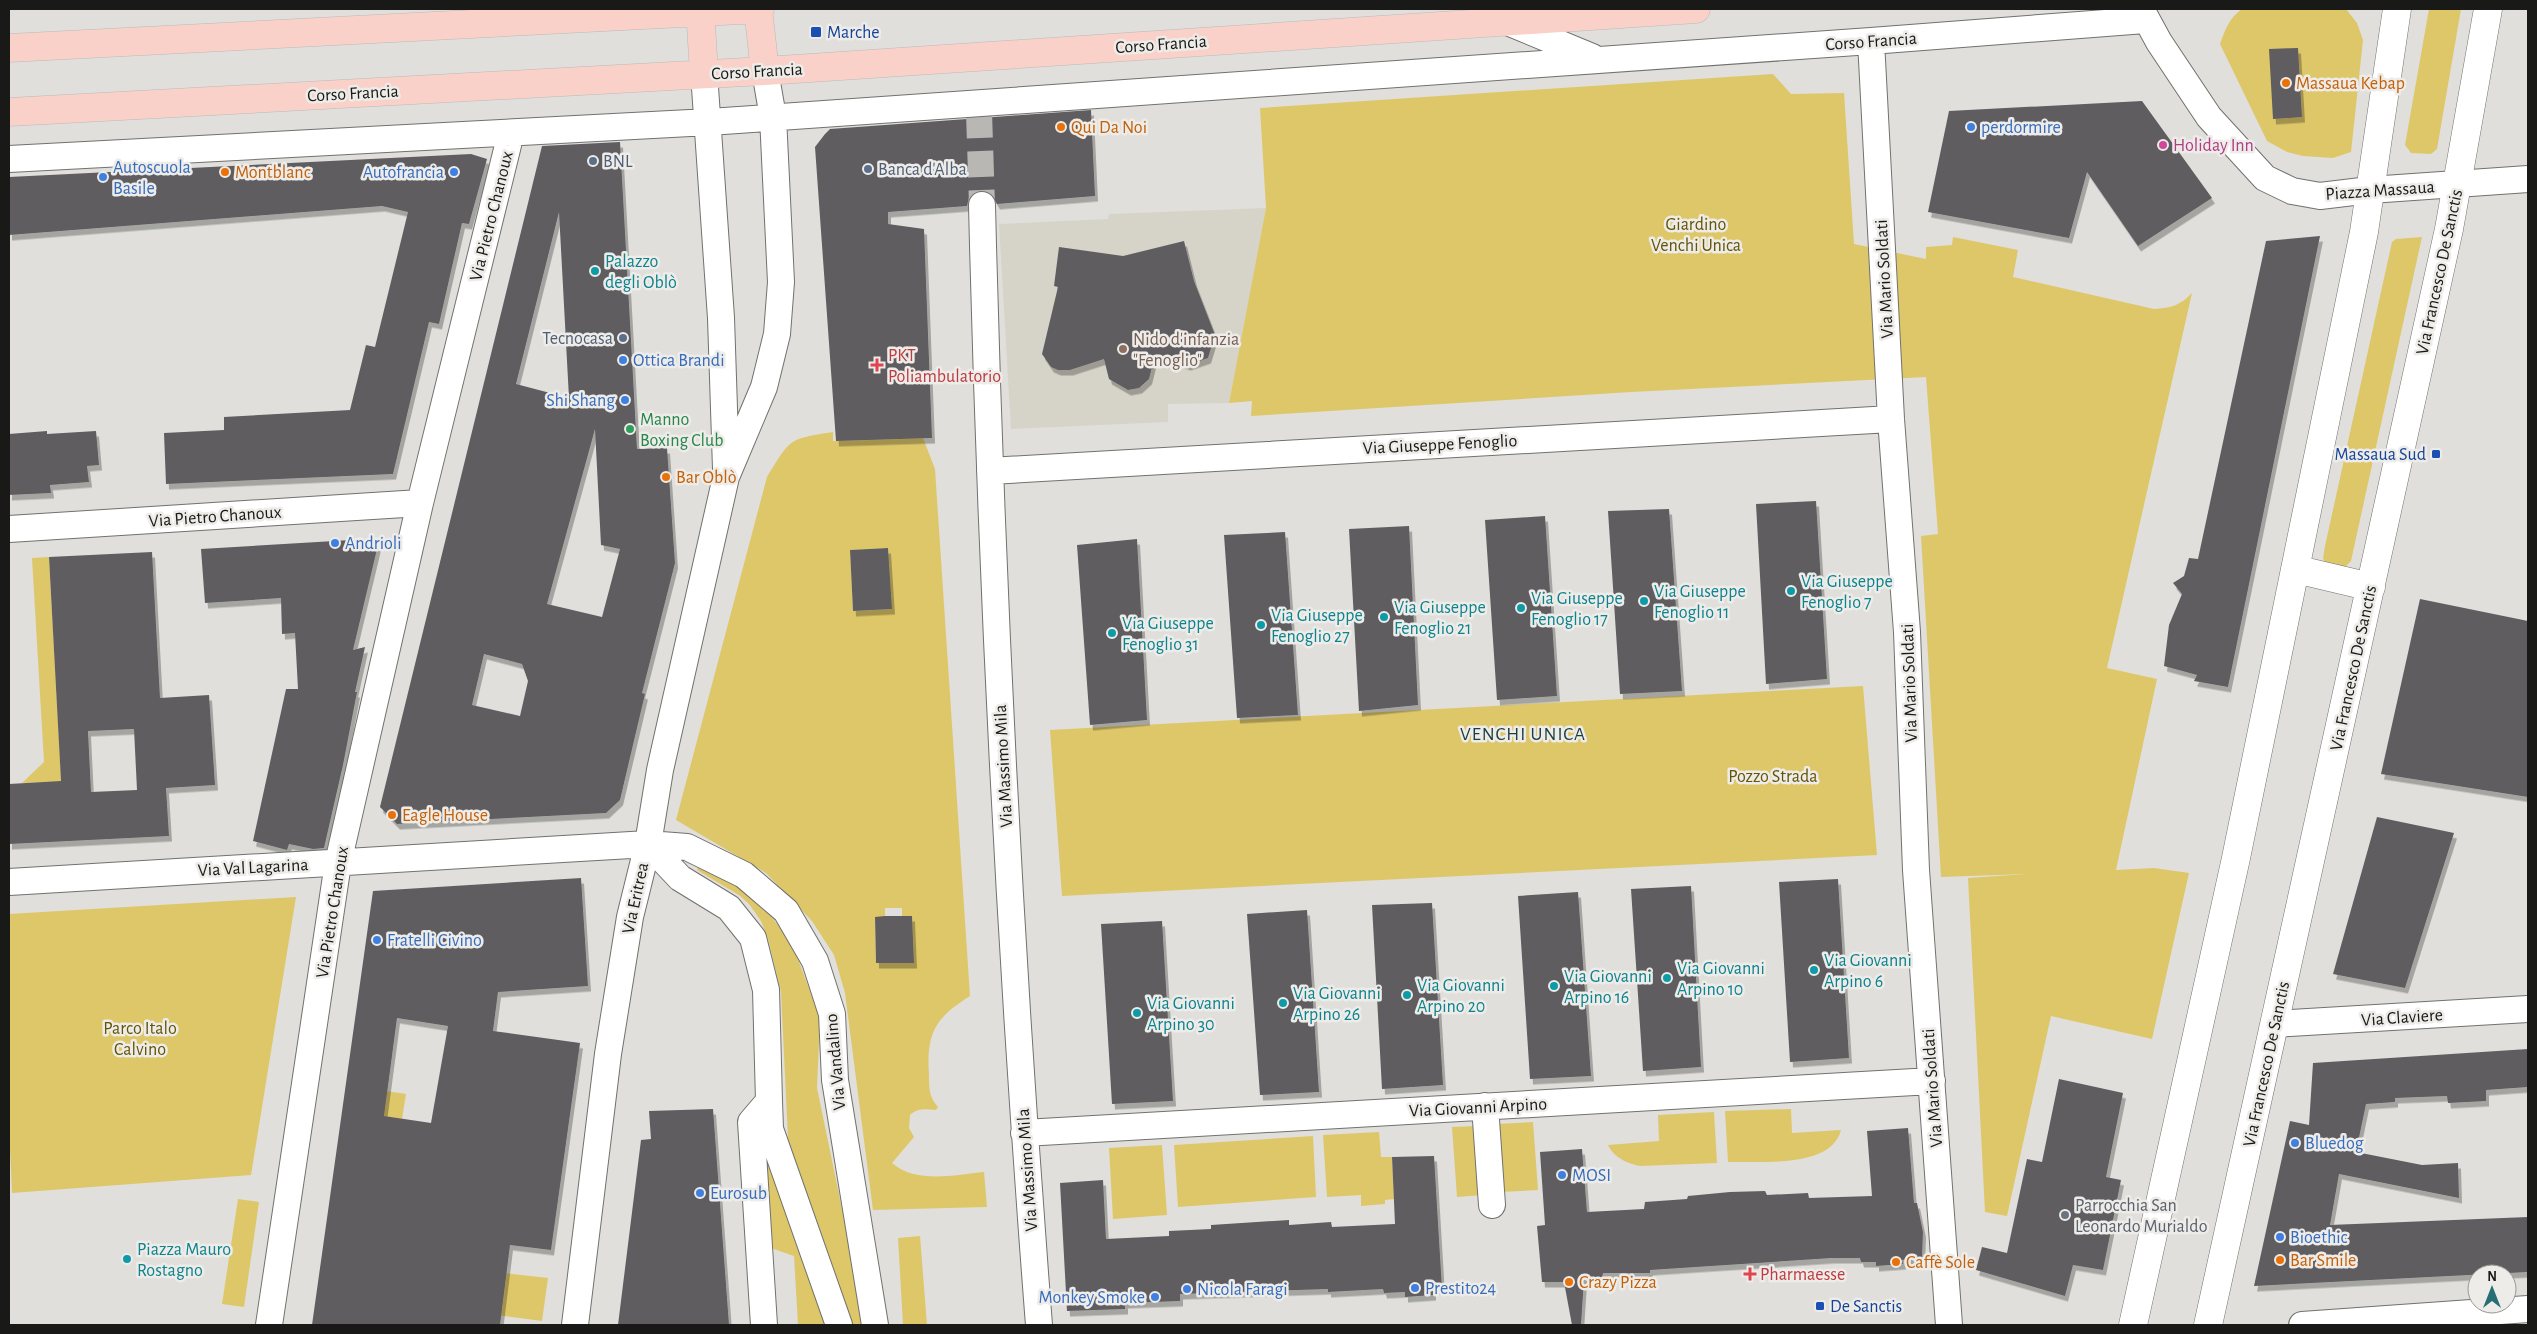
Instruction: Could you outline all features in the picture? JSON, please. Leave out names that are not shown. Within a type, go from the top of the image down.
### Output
[{"type":"main road","points":[[9,48],[700,10],[759,9],[765,71]]},
{"type":"main road","name":"Corso Francia","points":[[9,112],[765,71],[1696,9]]},
{"type":"main road","points":[[2133,1325],[2228,894],[2364,232],[2397,9]]},
{"type":"main road","name":"Via Francesco De Sanctis","points":[[2208,1325],[2458,185],[2488,9]]},
{"type":"main road","points":[[700,10],[704,74]]},
{"type":"main road","points":[[2295,569],[2371,587]]},
{"type":"street","name":"Corso Francia","points":[[9,159],[979,107],[1597,59],[1871,41],[2143,14]]},
{"type":"street","name":"Piazza Massaua","points":[[2143,14],[2209,117],[2265,178],[2292,191],[2320,196],[2370,190],[2528,179]]},
{"type":"street","name":"Corso Francia","points":[[1505,22],[1597,59]]},
{"type":"street","name":"Via Mario Soldati","points":[[1871,41],[1891,418],[1907,632],[1916,870],[1949,1325]]},
{"type":"street","points":[[726,477],[764,387],[777,334],[781,282],[773,117],[765,71]]},
{"type":"street","points":[[704,74],[709,122],[721,318],[726,477]]},
{"type":"street","name":"Via Pietro Chanoux","points":[[269,1325],[338,863],[420,503],[511,133]]},
{"type":"street","name":"Via Massimo Mila","points":[[982,205],[990,470],[1006,838],[1024,1133],[1039,1325]]},
{"type":"street","name":"Via Giuseppe Fenoglio","points":[[990,470],[1891,418]]},
{"type":"street","name":"Via Eritrea","points":[[575,1325],[608,1054],[630,917],[648,844],[660,770],[726,477]]},
{"type":"street","name":"Via Pietro Chanoux","points":[[9,529],[420,503]]},
{"type":"street","points":[[648,844],[680,878],[729,908],[753,938],[766,990],[770,1130],[839,1325]]},
{"type":"street","name":"Via Val Lagarina","points":[[9,882],[648,844]]},
{"type":"street","name":"Via Vandalino","points":[[648,844],[687,847],[744,875],[786,911],[815,961],[832,1014],[835,1080],[875,1325]]},
{"type":"street","name":"Via Claviere","points":[[2275,1024],[2528,1009]]},
{"type":"street","name":"Via Giovanni Arpino","points":[[1024,1133],[1932,1081]]},
{"type":"street","points":[[764,1325],[751,1122],[769,1101]]},
{"type":"street","points":[[1485,1106],[1492,1205]]},
{"type":"street","points":[[2302,1325],[2425,1321],[2528,1308]]},
{"type":"shaded area","name":"Nido d'infanzia \"Fenoglio\"","points":[[1266,208],[1229,403],[1168,404],[1168,422],[1011,429],[999,224],[1108,219],[1109,214]]},
{"type":"green space","points":[[2242,9],[2346,9],[2357,23],[2363,40],[2351,152],[2333,158],[2303,156],[2287,152],[2267,141],[2220,44],[2231,20]]},
{"type":"green space","points":[[2429,9],[2461,9],[2437,149],[2431,154],[2411,153],[2405,145]]},
{"type":"green space","name":"Giardino Venchi Unica","points":[[1773,74],[1791,94],[1844,93],[1854,244],[1926,259],[1926,247],[1952,245],[1953,237],[2018,250],[2013,277],[2154,309],[2175,305],[2192,293],[2107,668],[2157,679],[2116,870],[2154,868],[2189,873],[2152,1039],[2051,1016],[2007,1216],[1985,1212],[1968,878],[2027,874],[1941,877],[1921,536],[1938,534],[1926,377],[1631,392],[1251,416],[1252,401],[1229,403],[1266,208],[1260,108]]},
{"type":"green space","points":[[2422,237],[2351,561],[2343,569],[2325,563],[2323,558],[2392,242],[2396,239]]},
{"type":"green space","points":[[833,432],[833,441],[923,438],[935,469],[970,996],[948,1012],[935,1028],[929,1048],[929,1088],[931,1096],[938,1107],[936,1110],[919,1110],[910,1115],[909,1128],[914,1137],[892,1163],[902,1170],[924,1176],[948,1176],[984,1172],[987,1207],[873,1210],[845,993],[834,955],[812,921],[766,873],[676,820],[767,477],[786,448],[792,443],[798,439]],"holes":[[[888,548],[891,609],[853,611],[850,550]],[[885,908],[902,908],[902,916],[912,916],[913,963],[876,963],[875,917],[885,917]]]},
{"type":"green space","points":[[49,557],[62,796],[49,797],[48,782],[22,783],[44,762],[32,558]]},
{"type":"green space","name":"Pozzo Strada","points":[[1863,686],[1877,855],[1062,896],[1050,730]]},
{"type":"green space","points":[[699,864],[724,876],[767,911],[792,943],[820,1018],[817,1088],[866,1325],[853,1325],[806,1200],[788,1139],[781,992],[768,939],[761,921],[749,904],[739,895],[697,870]]},
{"type":"green space","name":"Parco Italo Calvino","points":[[296,897],[251,1175],[12,1193],[9,1125],[9,914]]},
{"type":"green space","points":[[346,1085],[406,1094],[402,1119],[343,1110]]},
{"type":"green space","points":[[1791,1109],[1792,1133],[1841,1130],[1835,1143],[1824,1151],[1809,1157],[1793,1160],[1728,1162],[1725,1111]]},
{"type":"green space","points":[[1714,1112],[1717,1163],[1640,1166],[1621,1159],[1613,1153],[1608,1145],[1659,1141],[1658,1115]]},
{"type":"green space","points":[[1533,1122],[1538,1190],[1501,1192],[1497,1124]]},
{"type":"green space","points":[[1476,1126],[1482,1195],[1457,1197],[1452,1127]]},
{"type":"green space","points":[[1379,1132],[1381,1157],[1392,1157],[1394,1199],[1385,1200],[1385,1204],[1361,1206],[1361,1195],[1327,1197],[1323,1135]]},
{"type":"green space","points":[[1313,1136],[1316,1197],[1178,1207],[1174,1145]]},
{"type":"green space","points":[[1162,1145],[1167,1215],[1113,1219],[1109,1148]]},
{"type":"green space","points":[[765,1150],[830,1325],[798,1325],[794,1256],[771,1248]]},
{"type":"green space","points":[[238,1199],[259,1202],[244,1307],[222,1304]]},
{"type":"green space","points":[[920,1236],[927,1325],[903,1325],[898,1238]]},
{"type":"green space","points":[[426,1264],[548,1278],[542,1321],[356,1297]]},
{"type":"building","name":"Massaua Kebap","points":[[2298,48],[2302,117],[2273,119],[2269,49]]},
{"type":"building","points":[[2142,101],[2212,198],[2138,246],[2087,172],[2069,238],[1928,212],[1949,111]]},
{"type":"building","points":[[1091,110],[1095,196],[997,204],[990,192],[981,190],[969,197],[967,206],[888,212],[888,224],[924,229],[932,438],[836,441],[815,147],[825,134],[830,129]]},
{"type":"building","points":[[620,142],[637,449],[667,448],[675,563],[642,693],[645,694],[620,800],[606,813],[397,824],[380,807],[542,146]],"holes":[[[559,212],[569,398],[516,384]],[[595,429],[601,545],[620,549],[602,617],[547,604]],[[484,654],[522,664],[528,681],[520,716],[472,705]]]},
{"type":"building","points":[[471,154],[487,159],[469,224],[462,223],[439,324],[429,322],[393,474],[166,484],[164,433],[224,430],[224,417],[350,410],[366,345],[375,347],[408,212],[382,206],[9,235],[9,177]]},
{"type":"building","points":[[2320,236],[2228,687],[2194,681],[2197,675],[2164,666],[2169,625],[2182,594],[2173,583],[2184,576],[2189,558],[2198,559],[2266,241]]},
{"type":"building","points":[[1184,241],[1194,281],[1215,335],[1208,358],[1188,365],[1155,355],[1149,379],[1139,388],[1128,390],[1109,379],[1104,359],[1070,370],[1058,370],[1051,367],[1042,354],[1058,287],[1054,286],[1059,247],[1123,256]]},
{"type":"building","points":[[47,431],[47,434],[96,431],[99,465],[87,466],[89,482],[50,485],[51,493],[9,495],[9,434]]},
{"type":"building","name":"Via Giuseppe Fenoglio 7","points":[[1816,501],[1827,679],[1766,684],[1756,504]]},
{"type":"building","name":"Via Giuseppe Fenoglio 11","points":[[1669,509],[1682,691],[1620,694],[1608,511]]},
{"type":"building","name":"Via Giuseppe Fenoglio 17","points":[[1545,516],[1557,696],[1497,700],[1485,520]]},
{"type":"building","name":"Via Giuseppe Fenoglio 21","points":[[1409,526],[1418,705],[1359,711],[1349,529]]},
{"type":"building","name":"Via Giuseppe Fenoglio 27","points":[[1285,532],[1298,715],[1237,718],[1224,535]]},
{"type":"building","points":[[368,539],[378,545],[353,650],[365,647],[355,692],[357,692],[343,765],[324,848],[313,849],[289,844],[287,850],[253,841],[286,689],[298,689],[295,633],[282,634],[281,598],[205,603],[201,549]]},
{"type":"building","name":"Via Giuseppe Fenoglio 31","points":[[1137,539],[1147,720],[1090,725],[1077,545]]},
{"type":"building","points":[[888,548],[892,609],[853,611],[850,550]]},
{"type":"building","points":[[152,552],[160,698],[209,695],[215,785],[166,788],[169,836],[9,844],[9,784],[61,781],[49,557]],"holes":[[[134,729],[137,790],[91,792],[88,731]]]},
{"type":"building","points":[[2420,599],[2528,621],[2528,797],[2381,774]]},
{"type":"building","points":[[2377,817],[2454,833],[2405,988],[2333,974]]},
{"type":"building","points":[[581,878],[588,986],[498,992],[493,1031],[580,1043],[551,1250],[510,1245],[500,1325],[312,1325],[373,891]],"holes":[[[397,1018],[448,1026],[431,1123],[384,1116]]]},
{"type":"building","name":"Via Giovanni Arpino 6","points":[[1838,879],[1849,1058],[1790,1062],[1779,882]]},
{"type":"building","name":"Via Giovanni Arpino 10","points":[[1691,886],[1701,1067],[1643,1071],[1631,889]]},
{"type":"building","name":"Via Giovanni Arpino 16","points":[[1578,892],[1591,1076],[1530,1079],[1518,896]]},
{"type":"building","name":"Via Giovanni Arpino 20","points":[[1432,903],[1443,1085],[1382,1089],[1372,905]]},
{"type":"building","name":"Via Giovanni Arpino 26","points":[[1307,910],[1319,1092],[1260,1095],[1247,914]]},
{"type":"building","points":[[912,916],[914,963],[876,963],[875,917]]},
{"type":"building","name":"Via Giovanni Arpino 30","points":[[1162,921],[1173,1101],[1112,1104],[1101,924]]},
{"type":"building","points":[[2528,1049],[2528,1087],[2486,1090],[2486,1101],[2448,1103],[2447,1096],[2395,1098],[2395,1102],[2366,1104],[2356,1152],[2422,1165],[2458,1163],[2459,1198],[2339,1174],[2330,1225],[2528,1217],[2528,1272],[2517,1273],[2517,1264],[2467,1264],[2467,1275],[2254,1286],[2290,1121],[2309,1125],[2313,1063]]},
{"type":"building","name":"Parrocchia San Leonardo Murialdo","points":[[2059,1079],[2123,1093],[2106,1177],[2121,1180],[2103,1270],[2073,1265],[2065,1296],[1976,1270],[1982,1247],[2007,1253],[2027,1159],[2042,1162]]},
{"type":"building","points":[[713,1109],[729,1325],[618,1325],[641,1140],[651,1139],[649,1111]]},
{"type":"building","points":[[1908,1128],[1914,1203],[1917,1203],[1923,1232],[1922,1258],[1902,1260],[1903,1264],[1876,1266],[1876,1262],[1861,1262],[1860,1258],[1832,1258],[1650,1270],[1650,1273],[1603,1273],[1602,1278],[1584,1279],[1581,1325],[1572,1325],[1564,1282],[1542,1282],[1537,1226],[1545,1225],[1540,1152],[1582,1149],[1587,1212],[1644,1209],[1645,1202],[1687,1199],[1688,1196],[1730,1192],[1765,1191],[1767,1195],[1808,1193],[1809,1198],[1872,1196],[1867,1131]]},
{"type":"building","points":[[1434,1156],[1442,1289],[1433,1289],[1433,1295],[1405,1297],[1405,1292],[1384,1293],[1383,1289],[1328,1292],[1328,1289],[1180,1294],[1180,1301],[1125,1303],[1125,1309],[1067,1311],[1060,1183],[1103,1180],[1106,1239],[1169,1236],[1169,1231],[1211,1229],[1211,1225],[1289,1220],[1289,1225],[1331,1222],[1332,1227],[1395,1224],[1392,1157]]},
{"type":"tunnel","points":[[979,112],[982,205]]},
{"type":"place","name":"Marche","points":[[816,32]]},
{"type":"place","name":"Massaua Kebap","points":[[2286,83]]},
{"type":"place","name":"Qui Da Noi","points":[[1061,127]]},
{"type":"place","name":"perdormire","points":[[1971,127]]},
{"type":"place","name":"Holiday Inn","points":[[2163,145]]},
{"type":"place","name":"BNL","points":[[593,161]]},
{"type":"place","name":"Banca d'Alba","points":[[868,169]]},
{"type":"place","name":"Montblanc","points":[[225,172]]},
{"type":"place","name":"Autofrancia","points":[[454,172]]},
{"type":"place","name":"Autoscuola Basile","points":[[103,177]]},
{"type":"place","name":"Palazzo degli Oblò","points":[[595,271]]},
{"type":"place","name":"Tecnocasa","points":[[623,338]]},
{"type":"place","name":"Nido d'infanzia \"Fenoglio\"","points":[[1123,349]]},
{"type":"place","name":"Ottica Brandi","points":[[623,360]]},
{"type":"place","name":"PKT Poliambulatorio","points":[[877,365]]},
{"type":"place","name":"Shi Shang","points":[[625,400]]},
{"type":"place","name":"Manno Boxing Club","points":[[630,429]]},
{"type":"place","name":"Massaua Sud","points":[[2436,454]]},
{"type":"place","name":"Bar Oblò","points":[[666,477]]},
{"type":"place","name":"Andrioli","points":[[335,543]]},
{"type":"place","name":"Via Giuseppe Fenoglio 7","points":[[1791,591]]},
{"type":"place","name":"Via Giuseppe Fenoglio 11","points":[[1644,601]]},
{"type":"place","name":"Via Giuseppe Fenoglio 17","points":[[1521,608]]},
{"type":"place","name":"Via Giuseppe Fenoglio 21","points":[[1384,617]]},
{"type":"place","name":"Via Giuseppe Fenoglio 27","points":[[1261,625]]},
{"type":"place","name":"Via Giuseppe Fenoglio 31","points":[[1112,633]]},
{"type":"place","name":"Eagle House","points":[[392,815]]},
{"type":"place","name":"Fratelli Civino","points":[[377,940]]},
{"type":"place","name":"Via Giovanni Arpino 6","points":[[1814,970]]},
{"type":"place","name":"Via Giovanni Arpino 10","points":[[1667,978]]},
{"type":"place","name":"Via Giovanni Arpino 16","points":[[1554,986]]},
{"type":"place","name":"Via Giovanni Arpino 20","points":[[1407,995]]},
{"type":"place","name":"Via Giovanni Arpino 26","points":[[1283,1003]]},
{"type":"place","name":"Via Giovanni Arpino 30","points":[[1137,1013]]},
{"type":"place","name":"Bluedog","points":[[2295,1143]]},
{"type":"place","name":"MOSI","points":[[1562,1175]]},
{"type":"place","name":"Eurosub","points":[[700,1193]]},
{"type":"place","name":"Parrocchia San Leonardo Murialdo","points":[[2065,1215]]},
{"type":"place","name":"Bioethic","points":[[2280,1237]]},
{"type":"place","name":"Piazza Mauro Rostagno","points":[[127,1259]]},
{"type":"place","name":"Bar Smile","points":[[2280,1260]]},
{"type":"place","name":"Caffè Sole","points":[[1896,1262]]},
{"type":"place","name":"Pharmaesse","points":[[1750,1274]]},
{"type":"place","name":"Crazy Pizza","points":[[1569,1282]]},
{"type":"place","name":"Prestito24","points":[[1415,1288]]},
{"type":"place","name":"Nicola Faragi","points":[[1187,1289]]},
{"type":"place","name":"Monkey Smoke","points":[[1155,1297]]},
{"type":"place","name":"De Sanctis","points":[[1820,1306]]},
{"type":"district","name":"VENCHI UNICA","points":[[1523,733]]}]
